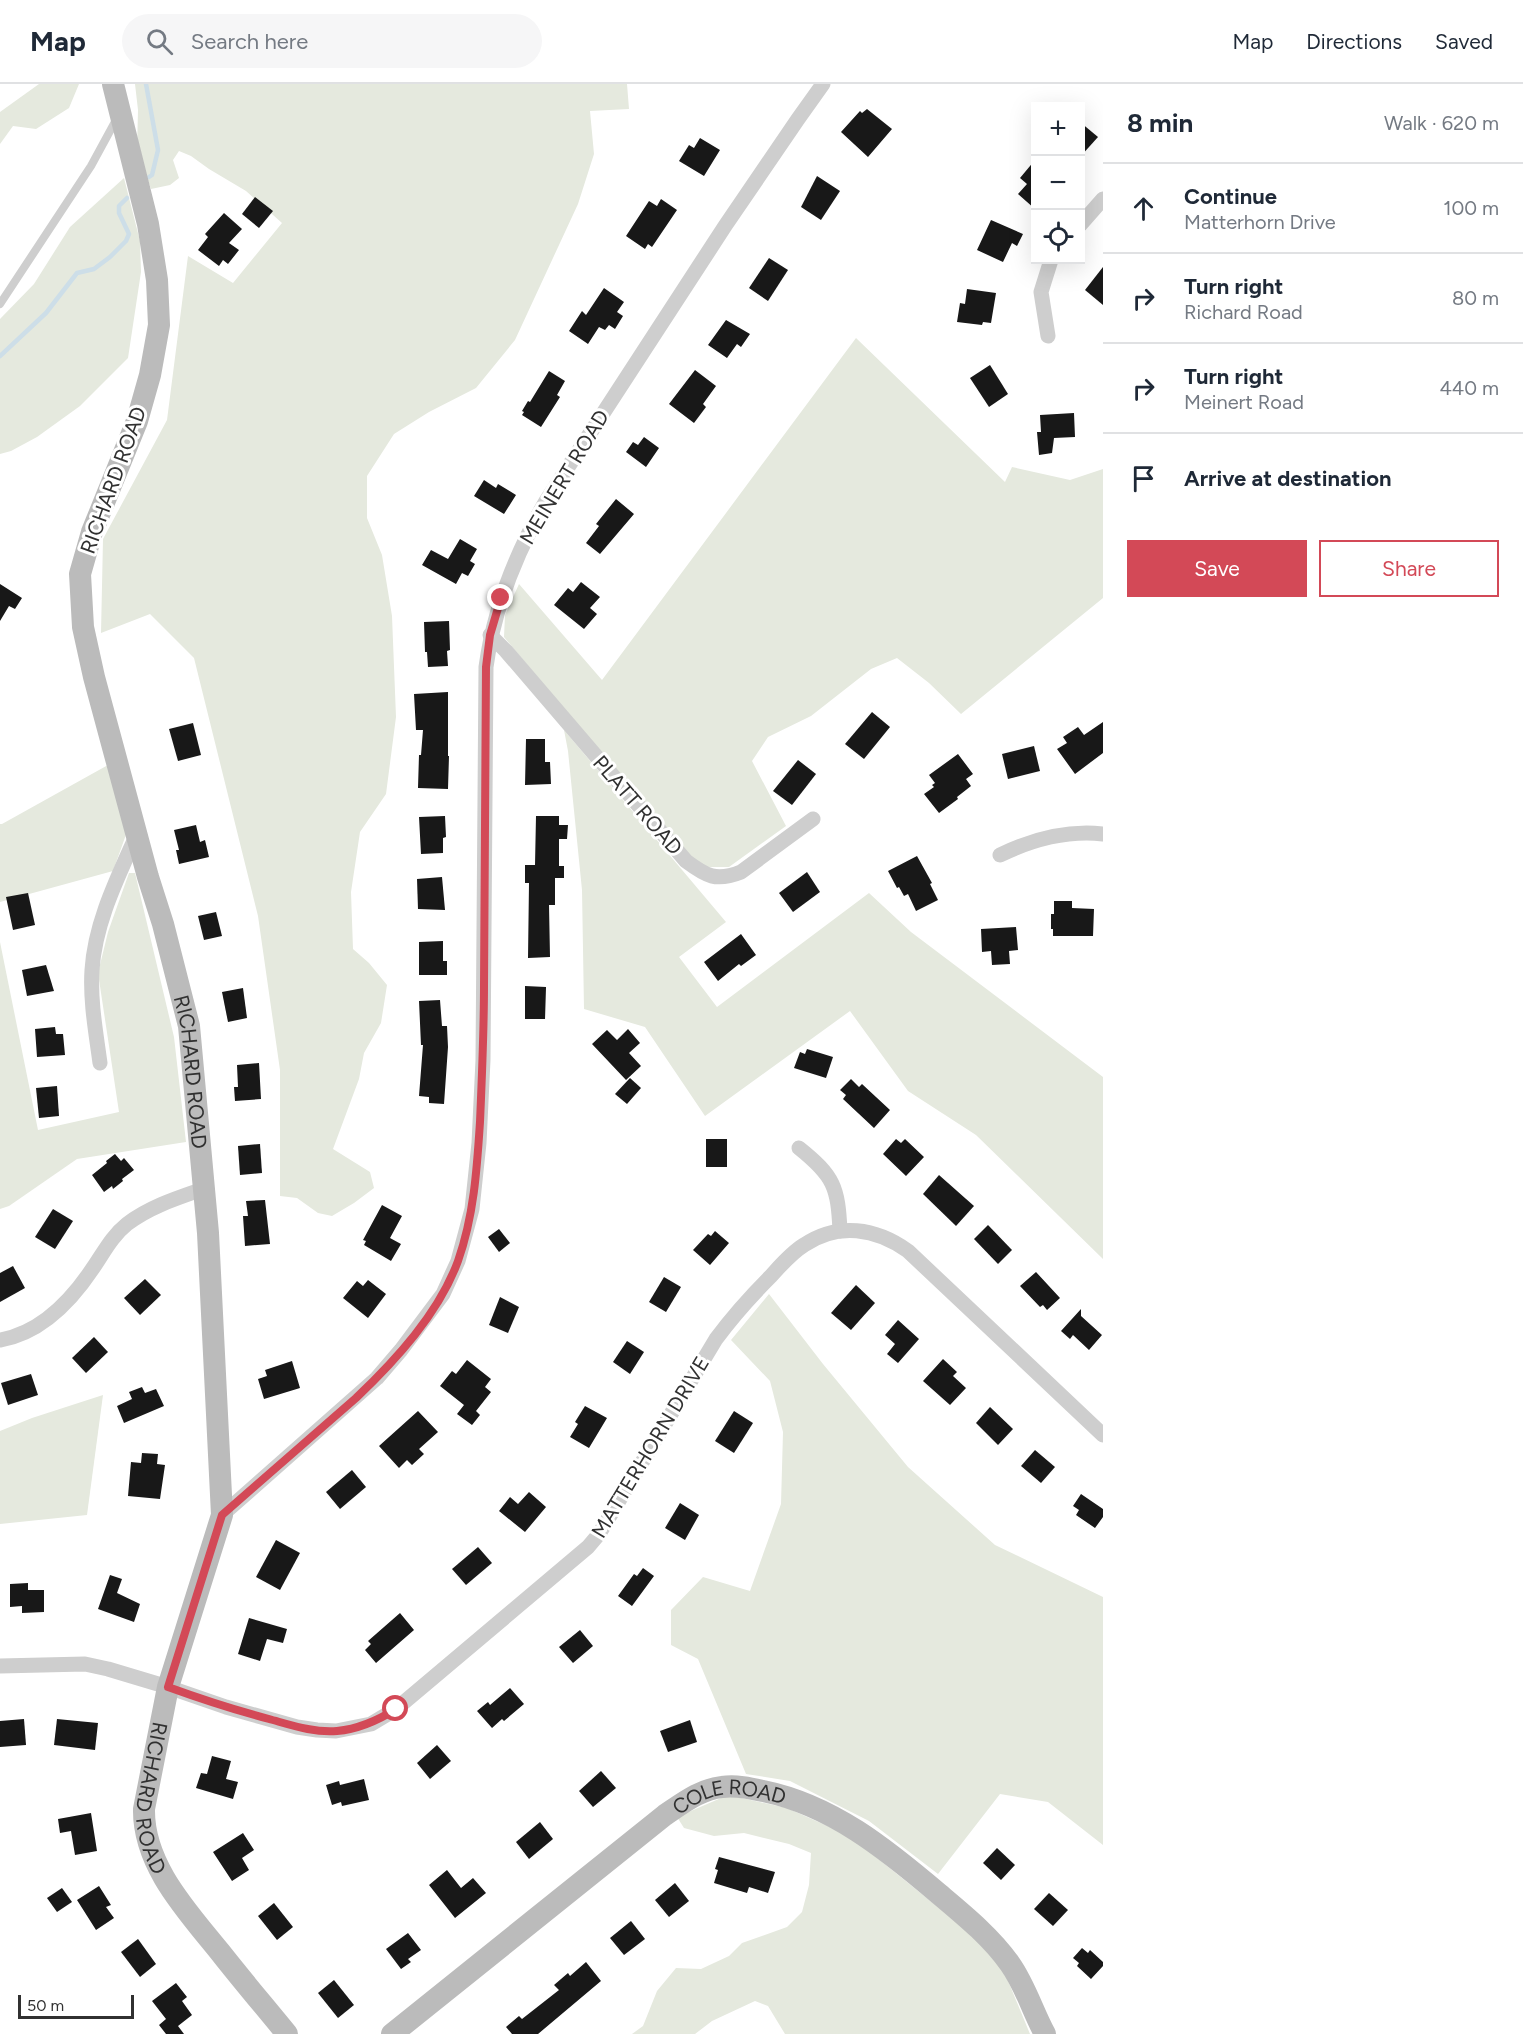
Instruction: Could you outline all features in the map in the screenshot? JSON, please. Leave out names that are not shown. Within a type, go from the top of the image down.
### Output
[{"type":"street","name":"RICHARD ROAD","points":[[113,84],[148,224],[157,280],[159,325],[150,375],[137,421],[92,532],[80,574],[83,627],[189,1026],[208,1233],[222,1515],[168,1687],[144,1809],[144,1826],[147,1840],[160,1869],[178,1900],[287,2034]]},
{"type":"street","name":"MEINERT ROAD","points":[[222,1515],[356,1398],[383,1371],[443,1294],[458,1261],[472,1209],[479,1143],[483,1060],[486,667],[490,635],[501,598],[528,532],[546,501],[725,226],[824,84]]},
{"type":"street","points":[[1085,219],[1103,199]]},
{"type":"street","points":[[1048,336],[1041,292],[1050,264]]},
{"type":"street","name":"PLATT ROAD","points":[[490,635],[686,861],[701,872],[713,878],[728,878],[741,872],[813,819]]},
{"type":"street","points":[[1000,855],[1030,842],[1056,835],[1073,832],[1103,834]]},
{"type":"street","points":[[100,1063],[93,1011],[92,970],[99,927],[137,834]]},
{"type":"street","points":[[799,1148],[828,1173],[839,1203],[840,1231]]},
{"type":"street","points":[[0,1340],[11,1338],[39,1325],[68,1302],[112,1239],[126,1225],[141,1214],[166,1202],[203,1189]]},
{"type":"street","name":"MATTERHORN DRIVE","points":[[0,1666],[85,1664],[297,1727],[336,1731],[370,1724],[396,1709],[588,1547],[599,1534],[729,1321],[797,1250],[816,1238],[840,1231],[877,1234],[893,1240],[908,1251],[1103,1435]]},
{"type":"street","name":"COLE ROAD","points":[[392,2034],[665,1815],[695,1795],[721,1787],[752,1788],[782,1794],[833,1816],[862,1832],[896,1857],[970,1921],[995,1946],[1016,1974],[1045,2034]]},
{"type":"lane","points":[[0,304],[91,166],[120,115]]},
{"type":"shaded area","points":[[39,84],[79,84],[69,108],[36,129],[13,126],[0,144],[0,112]]},
{"type":"shaded area","points":[[135,84],[627,84],[629,109],[590,111],[594,154],[578,204],[515,340],[476,388],[429,412],[394,434],[367,476],[367,518],[382,555],[392,616],[396,717],[386,794],[360,832],[351,892],[353,949],[369,963],[387,985],[381,1023],[364,1053],[359,1079],[333,1149],[370,1172],[374,1188],[332,1216],[318,1213],[297,1198],[280,1196],[280,1070],[258,916],[194,658],[150,614],[101,633],[103,539],[167,420],[188,256],[233,283],[282,223],[246,191],[191,156],[179,151],[173,160],[179,178],[170,185],[151,189],[137,150],[138,110]]},
{"type":"shaded area","points":[[124,178],[140,241],[141,272],[128,358],[80,406],[37,437],[11,451],[0,454],[0,319],[34,284],[70,227]]},
{"type":"shaded area","points":[[856,338],[1005,482],[1012,467],[1070,480],[1103,469],[1103,598],[961,714],[929,683],[897,658],[871,669],[811,716],[768,737],[752,761],[786,826],[729,867],[706,867],[684,854],[504,637],[505,615],[519,584],[602,680]]},
{"type":"shaded area","points":[[564,730],[726,922],[679,957],[717,1007],[869,893],[911,932],[1103,1077],[1103,1259],[976,1135],[908,1091],[850,1011],[705,1116],[645,1027],[584,1009],[582,890]]},
{"type":"shaded area","points":[[108,765],[128,829],[113,871],[0,902],[0,824]]},
{"type":"shaded area","points":[[129,873],[135,873],[174,1037],[186,1142],[77,1159],[9,1206],[0,1209],[0,942],[38,1130],[119,1112],[98,973],[108,932]]},
{"type":"shaded area","points":[[769,1294],[908,1467],[995,1545],[1103,1597],[1103,1845],[1048,1802],[1000,1794],[938,1874],[869,1821],[790,1781],[746,1774],[698,1659],[671,1645],[671,1610],[703,1577],[750,1591],[781,1504],[783,1432],[770,1381],[731,1340]]},
{"type":"shaded area","points":[[103,1395],[87,1515],[0,1524],[0,1431]]},
{"type":"shaded area","points":[[728,1795],[787,1808],[850,1836],[970,1933],[1004,1971],[1030,2034],[785,2034],[768,2006],[755,2001],[712,2021],[695,2034],[632,2034],[643,2026],[657,1991],[676,1968],[701,1969],[729,1956],[742,1943],[787,1927],[802,1912],[809,1885],[811,1853],[789,1844],[744,1833],[714,1836],[684,1828],[677,1817]]},
{"type":"building","points":[[867,109],[892,129],[868,157],[841,132],[860,111],[862,113]]},
{"type":"building","points":[[1085,126],[1098,137],[1085,151]]},
{"type":"building","points":[[700,138],[720,150],[704,176],[679,161],[689,145],[694,148]]},
{"type":"building","points":[[1031,165],[1031,205],[1018,194],[1027,184],[1020,178]]},
{"type":"building","points":[[817,176],[840,191],[821,220],[801,207]]},
{"type":"building","points":[[255,197],[273,211],[259,228],[242,214]]},
{"type":"building","points":[[661,199],[677,210],[652,247],[648,244],[645,249],[626,236],[649,201],[657,206]]},
{"type":"building","points":[[224,213],[242,229],[229,243],[239,250],[228,264],[223,260],[219,266],[198,250],[208,237],[205,234]]},
{"type":"building","points":[[991,220],[1023,234],[1017,246],[1012,243],[1003,262],[977,250]]},
{"type":"building","points":[[769,258],[788,270],[768,301],[749,288]]},
{"type":"building","points":[[1103,267],[1103,305],[1085,290]]},
{"type":"building","points":[[604,288],[624,302],[617,312],[623,316],[615,329],[609,325],[605,330],[599,327],[588,344],[569,331],[582,311],[586,315]]},
{"type":"building","points":[[967,289],[996,293],[991,323],[983,322],[982,325],[957,322],[960,303],[965,304]]},
{"type":"building","points":[[726,320],[750,334],[741,347],[737,344],[727,358],[708,345]]},
{"type":"building","points":[[990,365],[1008,394],[989,407],[970,378]]},
{"type":"building","points":[[695,370],[716,386],[703,404],[706,407],[694,423],[669,404]]},
{"type":"building","points":[[549,371],[565,381],[557,395],[560,397],[541,427],[522,415],[524,412],[522,411]]},
{"type":"building","points":[[1074,413],[1075,437],[1054,438],[1052,453],[1039,455],[1037,432],[1041,432],[1040,415]]},
{"type":"building","points":[[644,437],[659,448],[646,467],[626,452],[633,442],[638,445]]},
{"type":"building","points":[[484,480],[496,488],[498,484],[516,495],[504,514],[474,496]]},
{"type":"building","points":[[616,499],[634,514],[600,554],[586,543],[599,526],[596,524]]},
{"type":"building","points":[[460,539],[477,549],[470,561],[475,564],[468,576],[462,573],[456,584],[422,565],[431,550],[448,559]]},
{"type":"building","points":[[581,582],[600,597],[590,608],[597,614],[584,629],[554,605],[568,588],[573,592]]},
{"type":"building","points":[[0,584],[22,598],[15,609],[9,606],[0,621]]},
{"type":"building","points":[[449,621],[448,666],[428,667],[424,622]]},
{"type":"building","points":[[448,692],[448,789],[418,788],[419,755],[421,755],[423,730],[416,730],[414,694]]},
{"type":"building","points":[[872,712],[890,727],[864,759],[845,744]]},
{"type":"building","points":[[1103,722],[1103,753],[1075,774],[1057,749],[1067,743],[1063,737],[1078,727],[1084,735]]},
{"type":"building","points":[[193,723],[201,755],[178,761],[169,729]]},
{"type":"building","points":[[526,739],[545,739],[545,762],[550,762],[551,784],[525,785]]},
{"type":"building","points":[[1034,746],[1040,771],[1008,779],[1002,754]]},
{"type":"building","points":[[958,754],[973,774],[966,779],[971,786],[939,813],[924,794],[934,787],[932,785],[935,783],[929,775]]},
{"type":"building","points":[[798,760],[816,774],[792,805],[773,791]]},
{"type":"building","points":[[445,816],[446,837],[443,838],[443,853],[421,854],[419,817]]},
{"type":"building","points":[[536,816],[559,816],[559,825],[568,825],[567,839],[559,839],[559,866],[564,866],[564,878],[555,878],[555,905],[549,905],[550,957],[528,958],[529,883],[525,883],[525,865],[535,865]]},
{"type":"building","points":[[196,825],[200,842],[205,840],[209,857],[179,864],[176,850],[179,850],[174,830]]},
{"type":"building","points":[[917,856],[932,883],[930,884],[938,900],[916,911],[908,894],[904,896],[899,887],[897,888],[888,871]]},
{"type":"building","points":[[807,872],[820,892],[793,912],[779,893]]},
{"type":"building","points":[[442,877],[445,910],[418,909],[417,879]]},
{"type":"building","points":[[28,893],[35,925],[13,930],[6,897]]},
{"type":"building","points":[[1054,901],[1072,901],[1072,908],[1094,909],[1093,936],[1053,936],[1051,914],[1054,914]]},
{"type":"building","points":[[216,912],[222,936],[204,940],[198,916]]},
{"type":"building","points":[[1016,927],[1018,950],[1009,951],[1010,964],[992,965],[991,951],[982,952],[981,929]]},
{"type":"building","points":[[741,934],[756,955],[741,966],[739,964],[718,981],[704,962]]},
{"type":"building","points":[[443,941],[443,961],[447,961],[447,975],[419,975],[419,942]]},
{"type":"building","points":[[46,965],[54,991],[27,996],[22,970]]},
{"type":"building","points":[[525,986],[546,987],[545,1019],[525,1019]]},
{"type":"building","points":[[243,988],[247,1018],[228,1022],[222,992]]},
{"type":"building","points":[[440,1000],[442,1026],[447,1026],[448,1047],[444,1104],[429,1103],[429,1097],[419,1096],[423,1045],[421,1045],[419,1001]]},
{"type":"building","points":[[55,1027],[56,1034],[63,1034],[65,1055],[37,1057],[35,1029]]},
{"type":"building","points":[[628,1029],[640,1043],[629,1053],[641,1066],[626,1080],[592,1044],[607,1030],[617,1040]]},
{"type":"building","points":[[807,1049],[833,1057],[826,1078],[794,1068],[800,1052],[805,1054]]},
{"type":"building","points":[[259,1063],[261,1099],[235,1101],[234,1087],[238,1087],[237,1065]]},
{"type":"building","points":[[630,1078],[641,1088],[627,1104],[615,1094]]},
{"type":"building","points":[[851,1079],[859,1087],[862,1084],[890,1110],[874,1128],[843,1099],[846,1095],[840,1090]]},
{"type":"building","points":[[57,1086],[59,1116],[39,1118],[36,1088]]},
{"type":"building","points":[[706,1139],[727,1139],[727,1167],[706,1167]]},
{"type":"building","points":[[896,1139],[901,1143],[905,1139],[924,1157],[906,1176],[883,1154]]},
{"type":"building","points":[[260,1144],[262,1173],[240,1175],[238,1146]]},
{"type":"building","points":[[115,1154],[121,1161],[124,1158],[134,1170],[113,1189],[112,1186],[104,1192],[92,1175]]},
{"type":"building","points":[[939,1175],[974,1206],[956,1226],[923,1194]]},
{"type":"building","points":[[265,1200],[270,1244],[245,1246],[243,1216],[248,1216],[246,1201]]},
{"type":"building","points":[[382,1205],[402,1216],[390,1238],[401,1244],[391,1261],[364,1245],[366,1241],[363,1240]]},
{"type":"building","points":[[53,1209],[73,1221],[55,1249],[35,1237]]},
{"type":"building","points":[[988,1225],[1012,1250],[998,1264],[974,1239]]},
{"type":"building","points":[[499,1229],[510,1243],[499,1252],[488,1237]]},
{"type":"building","points":[[715,1231],[729,1243],[710,1265],[693,1250],[708,1234],[711,1236]]},
{"type":"building","points":[[13,1266],[25,1288],[0,1302],[0,1273]]},
{"type":"building","points":[[1036,1272],[1060,1298],[1047,1310],[1043,1305],[1040,1307],[1020,1286]]},
{"type":"building","points":[[664,1277],[681,1287],[666,1312],[649,1302]]},
{"type":"building","points":[[145,1279],[161,1295],[140,1315],[124,1298]]},
{"type":"building","points":[[368,1280],[386,1294],[368,1318],[343,1298],[357,1281],[363,1286]]},
{"type":"building","points":[[856,1285],[875,1303],[851,1330],[831,1313]]},
{"type":"building","points":[[500,1297],[519,1307],[508,1333],[489,1325]]},
{"type":"building","points":[[1081,1309],[1081,1316],[1102,1335],[1089,1350],[1073,1335],[1070,1339],[1061,1331]]},
{"type":"building","points":[[898,1320],[919,1339],[898,1363],[887,1354],[895,1344],[885,1335]]},
{"type":"building","points":[[94,1337],[108,1352],[86,1373],[72,1358]]},
{"type":"building","points":[[627,1341],[644,1352],[630,1374],[613,1362]]},
{"type":"building","points":[[943,1359],[957,1372],[953,1376],[966,1388],[950,1405],[923,1381]]},
{"type":"building","points":[[467,1360],[491,1379],[485,1387],[491,1392],[476,1411],[480,1415],[472,1425],[457,1414],[464,1405],[440,1386],[452,1371],[456,1374]]},
{"type":"building","points":[[292,1361],[300,1388],[264,1399],[258,1379],[267,1376],[265,1370]]},
{"type":"building","points":[[31,1374],[38,1395],[8,1405],[1,1383]]},
{"type":"building","points":[[142,1387],[145,1393],[156,1389],[164,1406],[124,1423],[117,1406],[132,1399],[129,1392]]},
{"type":"building","points":[[585,1406],[607,1418],[589,1448],[570,1437],[578,1424],[575,1422]]},
{"type":"building","points":[[990,1407],[1013,1429],[998,1445],[976,1423]]},
{"type":"building","points":[[418,1411],[438,1432],[419,1449],[424,1454],[412,1465],[407,1460],[399,1468],[379,1446]]},
{"type":"building","points":[[734,1411],[753,1423],[734,1453],[715,1441]]},
{"type":"building","points":[[1035,1450],[1055,1467],[1041,1483],[1021,1466]]},
{"type":"building","points":[[142,1453],[158,1454],[157,1464],[165,1465],[160,1499],[128,1496],[131,1462],[141,1463]]},
{"type":"building","points":[[352,1470],[366,1487],[340,1509],[326,1492]]},
{"type":"building","points":[[529,1492],[546,1507],[525,1532],[499,1511],[510,1497],[518,1504]]},
{"type":"building","points":[[1081,1494],[1103,1509],[1103,1517],[1095,1528],[1076,1515],[1079,1510],[1073,1506]]},
{"type":"building","points":[[680,1503],[699,1515],[685,1540],[665,1528]]},
{"type":"building","points":[[276,1540],[300,1553],[280,1590],[256,1577]]},
{"type":"building","points":[[478,1547],[492,1563],[466,1585],[452,1569]]},
{"type":"building","points":[[643,1568],[654,1576],[632,1606],[618,1596],[634,1574],[637,1576]]},
{"type":"building","points":[[110,1575],[122,1579],[117,1593],[140,1604],[134,1622],[98,1609]]},
{"type":"building","points":[[28,1583],[28,1590],[44,1590],[44,1612],[22,1613],[22,1606],[10,1607],[10,1584]]},
{"type":"building","points":[[400,1613],[414,1630],[376,1663],[365,1650],[371,1644],[368,1641]]},
{"type":"building","points":[[249,1618],[287,1629],[283,1643],[267,1639],[260,1661],[238,1654]]},
{"type":"building","points":[[580,1630],[593,1646],[573,1663],[559,1647]]},
{"type":"building","points":[[510,1688],[524,1704],[492,1728],[477,1711],[488,1702],[490,1705]]},
{"type":"building","points":[[24,1719],[26,1745],[0,1747],[0,1721]]},
{"type":"building","points":[[57,1719],[98,1723],[95,1750],[54,1745]]},
{"type":"building","points":[[690,1720],[697,1742],[668,1752],[660,1731]]},
{"type":"building","points":[[437,1745],[451,1761],[430,1779],[417,1763]]},
{"type":"building","points":[[212,1756],[231,1761],[226,1779],[238,1782],[233,1799],[196,1788],[201,1773],[207,1774]]},
{"type":"building","points":[[601,1771],[616,1788],[593,1807],[579,1791]]},
{"type":"building","points":[[364,1779],[369,1800],[342,1806],[341,1802],[332,1805],[326,1785],[339,1781],[340,1785]]},
{"type":"building","points":[[91,1813],[97,1851],[75,1855],[71,1831],[60,1833],[58,1819]]},
{"type":"building","points":[[540,1822],[553,1839],[529,1859],[516,1842]]},
{"type":"building","points":[[243,1833],[254,1850],[242,1858],[249,1870],[232,1881],[213,1852]]},
{"type":"building","points":[[997,1848],[1015,1865],[1001,1880],[983,1863]]},
{"type":"building","points":[[719,1857],[775,1872],[768,1893],[749,1887],[747,1893],[714,1883]]},
{"type":"building","points":[[447,1870],[461,1888],[473,1878],[486,1893],[455,1918],[429,1885]]},
{"type":"building","points":[[675,1883],[689,1901],[669,1917],[655,1900]]},
{"type":"building","points":[[99,1886],[111,1905],[106,1907],[114,1918],[96,1930],[77,1900]]},
{"type":"building","points":[[62,1888],[72,1902],[57,1912],[47,1898]]},
{"type":"building","points":[[1049,1893],[1068,1910],[1053,1926],[1034,1909]]},
{"type":"building","points":[[274,1903],[293,1927],[277,1940],[258,1916]]},
{"type":"building","points":[[631,1921],[645,1939],[624,1955],[610,1938]]},
{"type":"building","points":[[408,1933],[421,1950],[408,1959],[411,1962],[401,1969],[386,1949]]},
{"type":"building","points":[[138,1939],[156,1964],[140,1977],[121,1952]]},
{"type":"building","points":[[1082,1948],[1088,1953],[1090,1950],[1103,1962],[1103,1966],[1091,1979],[1077,1966],[1079,1963],[1073,1958]]},
{"type":"building","points":[[586,1962],[601,1981],[538,2034],[512,2034],[506,2027],[519,2016],[522,2019],[559,1990],[554,1985],[568,1973],[570,1976]]},
{"type":"building","points":[[334,1980],[354,2005],[338,2018],[318,1993]]},
{"type":"building","points":[[176,1983],[187,1997],[182,2001],[192,2015],[178,2026],[184,2034],[166,2034],[159,2025],[166,2019],[152,2001]]},
{"type":"waterway","points":[[146,84],[158,150],[152,175],[149,177]]},
{"type":"waterway","points":[[0,356],[46,313],[77,273],[94,269],[126,241],[129,234],[119,213],[119,206],[127,198]]},
{"type":"route","points":[[396,1709],[370,1724],[336,1731],[317,1730],[297,1727],[226,1707],[168,1687],[222,1515],[377,1378],[443,1294],[458,1261],[467,1232],[472,1209],[479,1143],[483,1060],[486,667],[490,635],[501,598]]}]
